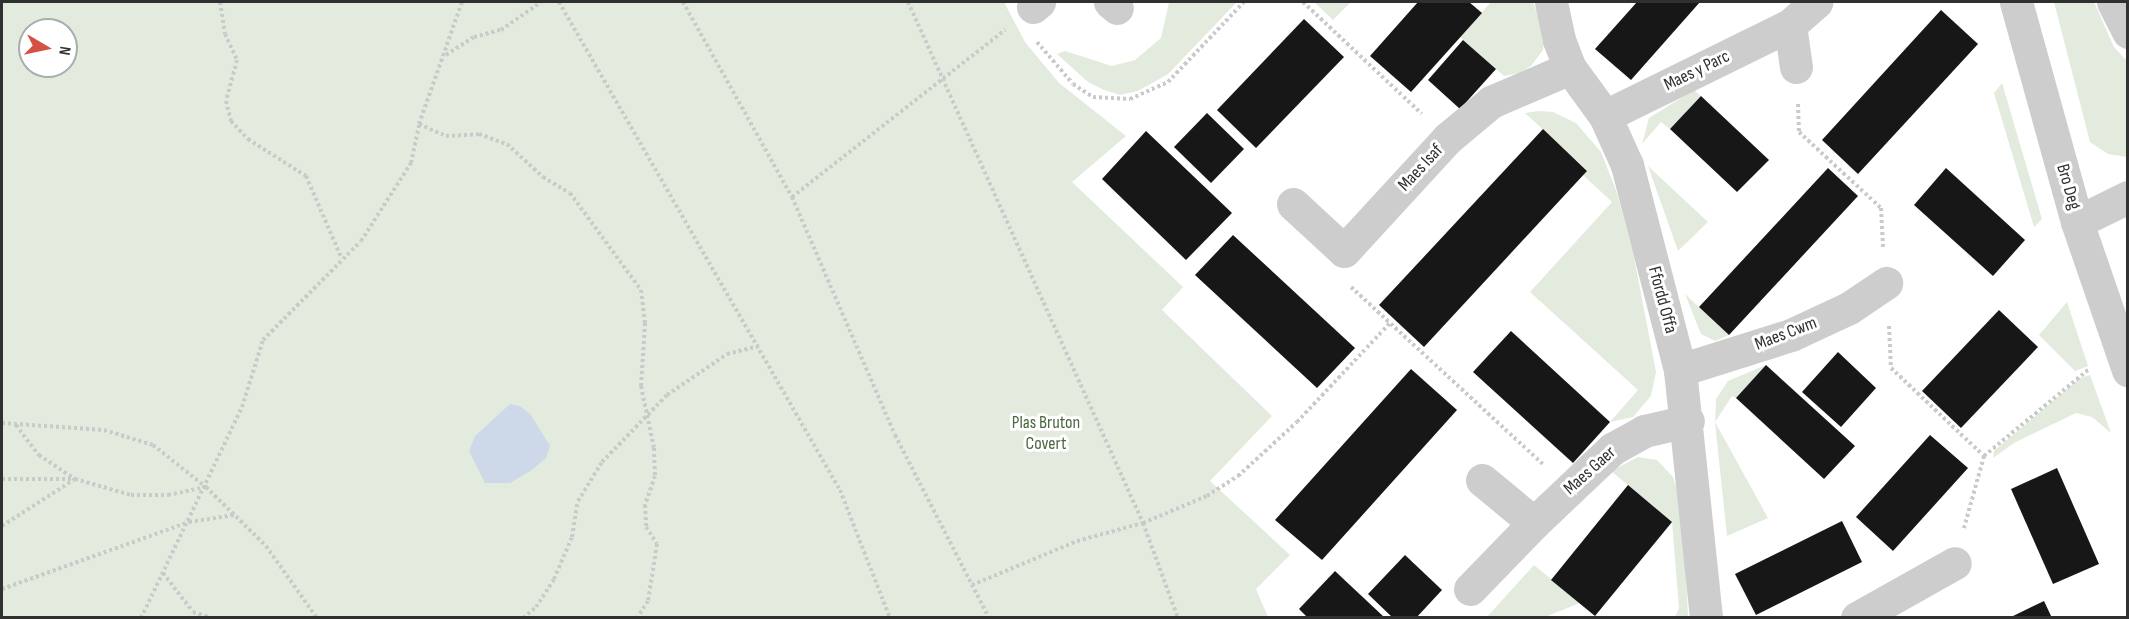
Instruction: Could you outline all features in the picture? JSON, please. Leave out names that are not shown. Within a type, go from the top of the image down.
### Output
[{"type":"street","name":"Ffordd Offa","points":[[1551,2],[1570,68],[1605,116],[1627,165],[1680,370],[1688,421],[1706,618]]},
{"type":"street","name":"Maes y Parc","points":[[1605,116],[1790,25],[1816,2]]},
{"type":"street","name":"Bro Deg","points":[[2016,2],[2078,222],[2125,362]]},
{"type":"street","points":[[2114,2],[2127,32]]},
{"type":"street","points":[[1790,25],[1796,67]]},
{"type":"street","name":"Maes Isaf","points":[[1344,251],[1448,138],[1491,102],[1570,68]]},
{"type":"street","points":[[2078,222],[2127,197]]},
{"type":"street","points":[[1293,204],[1344,251]]},
{"type":"street","name":"Maes Cwm","points":[[1680,370],[1791,335],[1849,308],[1886,283]]},
{"type":"street","name":"Maes Gaer","points":[[1470,589],[1534,523],[1612,449],[1644,431],[1688,421]]},
{"type":"street","points":[[1482,480],[1534,523]]},
{"type":"street","points":[[1857,618],[1955,563]]},
{"type":"path","points":[[220,2],[225,34],[237,60],[226,101],[231,121],[248,139],[306,176],[342,259]]},
{"type":"path","points":[[141,618],[242,408],[263,340],[361,241],[411,163],[419,124],[446,56],[462,2]]},
{"type":"path","points":[[446,56],[474,37],[501,30],[541,2]]},
{"type":"path","points":[[560,2],[760,346],[840,490],[890,618]]},
{"type":"path","points":[[683,2],[792,197],[896,435],[989,618]]},
{"type":"path","points":[[908,2],[1143,523],[1178,618]]},
{"type":"path","points":[[792,197],[1032,8],[1042,51],[1072,84],[1093,96],[1130,99],[1168,82],[1244,2]]},
{"type":"path","points":[[1303,2],[1448,138]]},
{"type":"path","points":[[1796,67],[1799,132],[1881,208],[1891,368],[1984,456]]},
{"type":"path","points":[[419,124],[446,136],[478,134],[507,144],[543,177],[570,193],[641,290],[645,322],[641,386],[648,415],[655,476],[645,505],[646,527],[657,544],[655,573],[648,601],[637,618]]},
{"type":"path","points":[[1344,251],[1350,286],[1570,489]]},
{"type":"path","points":[[972,585],[1077,540],[1143,523],[1207,496],[1238,476],[1297,422],[1390,323]]},
{"type":"path","points":[[523,618],[536,607],[554,579],[572,537],[578,501],[596,472],[667,395],[727,354],[760,346]]},
{"type":"path","points":[[1955,563],[1984,456],[2080,373],[2125,362]]},
{"type":"path","points":[[2,423],[104,430],[153,445],[206,487],[267,546],[317,618]]},
{"type":"path","points":[[15,424],[39,455],[75,479]]},
{"type":"path","points":[[2,479],[75,479],[131,495],[168,495],[206,487]]},
{"type":"path","points":[[2,526],[75,479]]},
{"type":"path","points":[[2,589],[189,522],[234,515]]},
{"type":"path","points":[[163,573],[193,612],[211,618]]},
{"type":"green space","name":"Plas Bruton Covert","points":[[2,2],[1004,2],[1025,42],[1059,83],[1126,136],[1072,182],[1183,287],[1162,310],[1272,416],[1210,481],[1290,555],[1256,589],[1268,617],[2,617]]},
{"type":"green space","points":[[1169,2],[1237,2],[1168,74],[1138,91],[1120,95],[1104,90],[1088,82],[1057,54],[1065,51],[1112,66],[1135,60],[1161,38]]},
{"type":"green space","points":[[1314,2],[1351,2],[1333,20]]},
{"type":"green space","points":[[1491,2],[1533,2],[1545,36],[1543,50],[1531,66],[1520,73],[1504,76],[1460,37]]},
{"type":"green space","points":[[2054,2],[2094,2],[2114,47],[2127,61],[2127,157],[2108,154],[2090,142]]},
{"type":"green space","points":[[2002,83],[2042,219],[2034,227],[1994,93]]},
{"type":"green space","points":[[1694,90],[1701,96],[1670,129],[1661,122],[1642,144],[1649,118]]},
{"type":"green space","points":[[1553,112],[1576,123],[1601,152],[1617,193],[1634,257],[1656,372],[1651,396],[1633,417],[1610,422],[1638,390],[1530,292],[1612,202],[1583,175],[1587,170],[1525,113]]},
{"type":"green space","points":[[1648,166],[1708,222],[1678,251]]},
{"type":"green space","points":[[1685,294],[1729,335],[1715,341],[1701,334]]},
{"type":"green space","points":[[2067,302],[2088,366],[2075,371],[2039,335]]},
{"type":"green space","points":[[1766,365],[1736,398],[1732,396],[1715,422],[1716,399],[1728,381]]},
{"type":"green space","points":[[2090,375],[2111,433],[2092,417],[2076,413],[2014,443],[1993,458],[1994,451],[2080,378]]},
{"type":"green space","points":[[1715,423],[1768,518],[1727,536]]},
{"type":"green space","points":[[1638,457],[1657,460],[1673,477],[1683,510],[1688,617],[1675,617],[1679,608],[1672,522],[1611,471]]},
{"type":"green space","points":[[1534,565],[1580,603],[1545,617],[1486,618]]},
{"type":"water","points":[[510,404],[520,406],[531,415],[550,446],[546,458],[532,470],[510,483],[485,483],[469,451],[475,436]]},
{"type":"building","points":[[1418,2],[1469,2],[1482,13],[1411,92],[1370,56]]},
{"type":"building","points":[[1637,2],[1700,2],[1631,80],[1595,49]]},
{"type":"building","points":[[1941,10],[1978,44],[1858,174],[1822,140]]},
{"type":"building","points":[[1304,19],[1344,57],[1256,148],[1217,110]]},
{"type":"building","points":[[1463,40],[1496,69],[1460,109],[1428,80]]},
{"type":"building","points":[[1701,96],[1769,160],[1737,192],[1670,129]]},
{"type":"building","points":[[1207,113],[1244,149],[1211,183],[1174,147]]},
{"type":"building","points":[[1543,129],[1587,171],[1424,347],[1379,305]]},
{"type":"building","points":[[1146,131],[1232,213],[1186,260],[1102,179]]},
{"type":"building","points":[[1828,168],[1858,196],[1729,335],[1699,307]]},
{"type":"building","points":[[1946,168],[2025,240],[1993,276],[1914,205]]},
{"type":"building","points":[[1233,235],[1355,348],[1317,388],[1195,275]]},
{"type":"building","points":[[1999,310],[2038,347],[1961,428],[1922,391]]},
{"type":"building","points":[[1511,331],[1610,422],[1573,463],[1473,372]]},
{"type":"building","points":[[1838,352],[1876,388],[1841,427],[1802,392]]},
{"type":"building","points":[[1766,365],[1855,446],[1824,479],[1736,398]]},
{"type":"building","points":[[1411,369],[1457,410],[1322,560],[1275,520]]},
{"type":"building","points":[[1930,435],[1968,468],[1893,551],[1856,517]]},
{"type":"building","points":[[2057,468],[2099,564],[2053,584],[2011,489]]},
{"type":"building","points":[[1628,485],[1672,522],[1595,616],[1551,580]]},
{"type":"building","points":[[1842,521],[1862,562],[1756,615],[1735,574]]},
{"type":"building","points":[[1405,555],[1442,590],[1416,618],[1393,618],[1368,594]]},
{"type":"building","points":[[1335,571],[1385,618],[1308,618],[1299,609]]},
{"type":"building","points":[[2044,601],[2052,618],[2009,618]]}]
